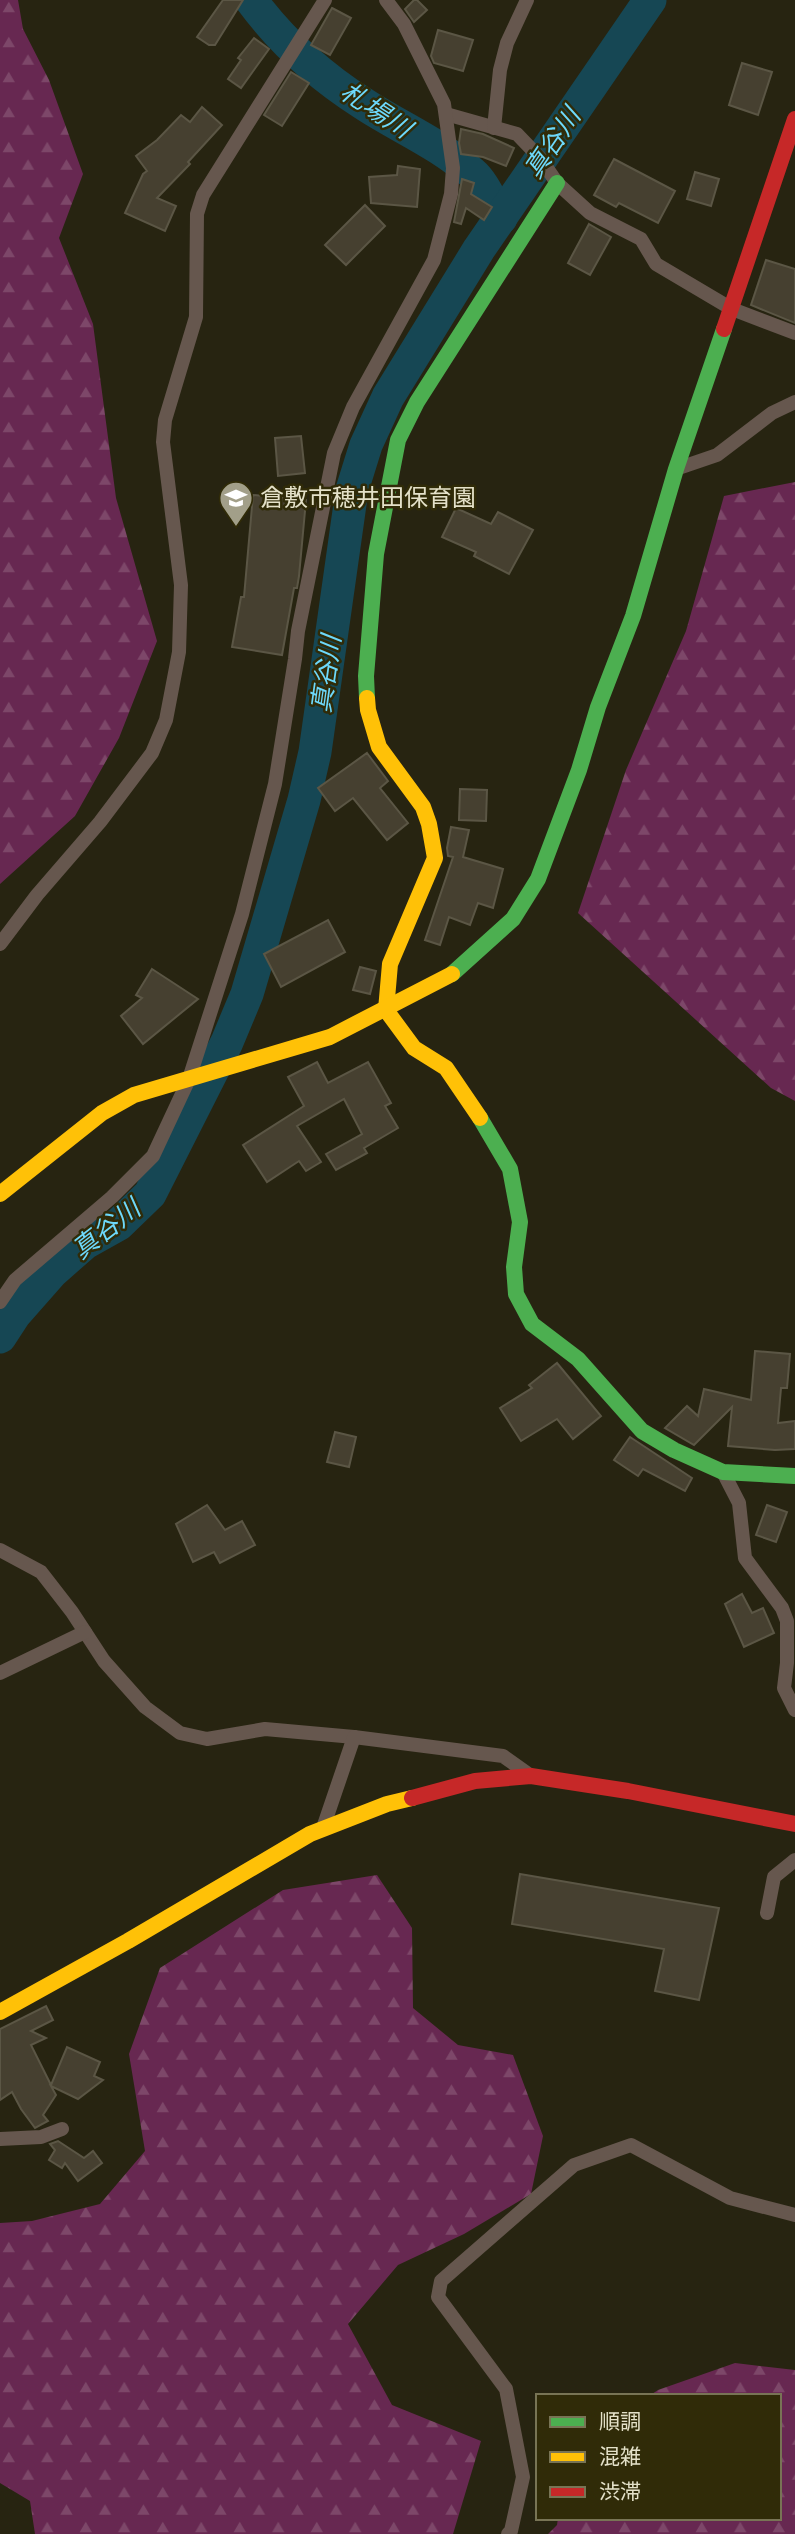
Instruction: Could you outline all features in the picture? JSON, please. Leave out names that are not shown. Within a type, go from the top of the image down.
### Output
[{"type":"street","points":[[0,1302],[15,1280],[112,1197],[153,1156],[195,1077],[242,914],[275,784],[298,631],[334,453],[353,407],[434,260],[452,194],[453,168],[444,104],[404,24],[386,0]]},
{"type":"street","points":[[494,128],[500,70],[507,43],[527,0]]},
{"type":"street","points":[[0,944],[37,895],[100,822],[152,753],[166,720],[179,652],[181,585],[163,442],[165,420],[196,317],[197,214],[203,195],[320,2]]},
{"type":"street","points":[[446,114],[517,134],[540,158],[557,183],[590,213],[641,239],[656,264],[732,309],[795,333]]},
{"type":"street","points":[[0,1194],[102,1113],[134,1095],[330,1037],[448,978],[513,919],[538,879],[579,770],[598,707],[633,616],[676,469],[795,119]]},
{"type":"street","points":[[557,183],[416,402],[398,440],[390,474],[376,554],[366,676],[368,710],[379,747],[423,807],[435,858],[390,964],[386,1010],[414,1048],[446,1068],[478,1114],[510,1169],[520,1222],[514,1266],[516,1294],[531,1324],[578,1359],[642,1431],[674,1450],[723,1472],[795,1476]]},
{"type":"street","points":[[676,469],[717,455],[772,413],[795,402]]},
{"type":"street","points":[[723,1472],[739,1503],[745,1558],[782,1608],[787,1621],[784,1688],[795,1710]]},
{"type":"street","points":[[0,1550],[41,1572],[104,1661],[145,1707],[180,1733],[207,1739],[265,1729],[354,1737],[503,1756],[531,1776]]},
{"type":"street","points":[[0,1674],[85,1632]]},
{"type":"street","points":[[323,1828],[354,1737]]},
{"type":"street","points":[[0,2012],[128,1941],[310,1834],[387,1804],[475,1781],[531,1776],[628,1791],[795,1824]]},
{"type":"street","points":[[766,1913],[774,1877],[795,1860]]},
{"type":"street","points":[[0,2139],[41,2137],[62,2129]]},
{"type":"street","points":[[508,2534],[511,2531],[523,2477],[506,2389],[438,2297],[442,2281],[574,2165],[631,2145],[730,2198],[795,2215]]},
{"type":"green space","points":[[0,0],[18,0],[23,29],[49,80],[83,174],[59,238],[93,324],[116,498],[157,641],[119,738],[75,816],[0,884]]},
{"type":"green space","points":[[795,482],[795,1101],[771,1088],[578,913],[626,770],[686,631],[724,496]]},
{"type":"green space","points":[[377,1875],[412,1928],[413,2008],[458,2045],[513,2055],[543,2136],[531,2194],[464,2234],[398,2265],[348,2324],[392,2405],[481,2441],[453,2534],[35,2534],[30,2501],[0,2483],[0,2223],[32,2221],[100,2204],[145,2151],[129,2054],[160,1968],[283,1890]]},
{"type":"green space","points":[[735,2363],[795,2370],[795,2534],[548,2534],[557,2525],[558,2520],[781,2520],[781,2394],[652,2394]]},
{"type":"building","points":[[223,0],[243,0],[215,45],[209,45],[197,37]]},
{"type":"building","points":[[414,0],[427,10],[414,22],[405,9]]},
{"type":"building","points":[[332,8],[351,18],[330,55],[311,45]]},
{"type":"building","points":[[438,30],[473,40],[463,71],[434,63],[431,56]]},
{"type":"building","points":[[254,38],[269,49],[241,88],[228,79],[241,60],[238,58]]},
{"type":"building","points":[[742,63],[772,72],[758,115],[729,105]]},
{"type":"building","points":[[291,72],[309,83],[282,126],[264,115]]},
{"type":"building","points":[[202,107],[222,125],[157,198],[176,206],[165,231],[125,213],[143,174],[147,171],[136,156],[157,140],[181,115],[190,122]]},
{"type":"building","points":[[461,129],[483,134],[514,148],[506,166],[483,157],[461,154]]},
{"type":"building","points":[[614,159],[675,191],[658,223],[619,203],[616,207],[594,195]]},
{"type":"building","points":[[398,166],[420,169],[417,207],[371,203],[369,177],[397,175]]},
{"type":"building","points":[[695,172],[719,179],[711,206],[687,199]]},
{"type":"building","points":[[462,179],[474,183],[471,194],[492,207],[484,220],[466,208],[461,224],[454,222]]},
{"type":"building","points":[[365,205],[385,226],[346,265],[325,245]]},
{"type":"building","points":[[589,224],[611,237],[590,275],[568,263]]},
{"type":"building","points":[[766,260],[795,269],[795,323],[751,305]]},
{"type":"building","points":[[301,436],[305,473],[278,476],[275,438]]},
{"type":"building","points":[[253,495],[306,500],[299,576],[297,588],[294,588],[282,655],[232,647],[241,597],[244,597]]},
{"type":"building","points":[[456,508],[491,524],[498,512],[533,530],[509,574],[474,556],[476,552],[442,537]]},
{"type":"building","points":[[367,753],[388,781],[380,788],[408,823],[387,840],[353,798],[335,811],[318,788]]},
{"type":"building","points":[[460,789],[487,790],[486,821],[459,820]]},
{"type":"building","points":[[451,827],[469,830],[463,857],[503,869],[493,908],[478,903],[470,925],[449,917],[440,945],[425,940],[453,857],[448,856],[447,848]]},
{"type":"building","points":[[328,920],[345,952],[281,987],[264,954]]},
{"type":"building","points":[[360,967],[376,971],[370,994],[353,990]]},
{"type":"building","points":[[152,969],[198,999],[143,1044],[121,1016],[142,998],[136,995]]},
{"type":"building","points":[[317,1062],[328,1083],[368,1062],[391,1103],[385,1106],[398,1128],[364,1148],[367,1153],[336,1170],[326,1154],[362,1134],[344,1099],[297,1126],[321,1162],[306,1171],[299,1161],[267,1182],[243,1145],[304,1106],[288,1077]]},
{"type":"building","points":[[755,1351],[790,1354],[787,1388],[781,1388],[778,1423],[795,1421],[795,1449],[728,1446],[732,1407],[694,1445],[665,1428],[687,1406],[698,1416],[704,1389],[751,1400]]},
{"type":"building","points":[[557,1363],[601,1416],[573,1439],[557,1419],[521,1441],[500,1408],[532,1388],[529,1385]]},
{"type":"building","points":[[335,1432],[356,1437],[349,1467],[327,1462]]},
{"type":"building","points":[[630,1437],[692,1478],[685,1491],[643,1469],[638,1476],[614,1460]]},
{"type":"building","points":[[207,1505],[225,1530],[242,1521],[255,1545],[220,1563],[214,1552],[193,1562],[176,1524]]},
{"type":"building","points":[[767,1505],[787,1512],[776,1542],[756,1535]]},
{"type":"building","points":[[742,1594],[752,1613],[763,1608],[774,1633],[744,1647],[725,1604]]},
{"type":"building","points":[[520,1874],[719,1908],[699,2000],[655,1991],[664,1949],[512,1924]]},
{"type":"building","points":[[46,2006],[53,2020],[31,2031],[46,2038],[31,2045],[51,2085],[67,2047],[100,2062],[94,2076],[103,2080],[78,2099],[51,2086],[56,2095],[43,2115],[48,2121],[35,2128],[12,2092],[0,2100],[0,2029]]},
{"type":"building","points":[[58,2141],[84,2158],[93,2151],[102,2163],[78,2181],[65,2163],[62,2168],[49,2160],[55,2150],[50,2144]]},
{"type":"waterway","name":"札場川","points":[[251,0],[289,44],[332,82],[447,153],[472,173],[501,218]]},
{"type":"waterway","name":"真谷川","points":[[0,1337],[15,1314],[52,1272],[85,1243],[119,1224],[150,1194],[227,1042],[247,994],[304,800],[315,752],[352,490],[366,445],[388,397],[479,249],[650,0]]},
{"type":"traffic: fast","points":[[367,698],[366,676],[376,554],[398,440],[417,402],[557,183]]},
{"type":"traffic: fast","points":[[452,974],[513,919],[538,879],[633,616],[676,469],[724,329]]},
{"type":"traffic: fast","points":[[480,1118],[510,1169],[520,1222],[514,1267],[516,1294],[532,1324],[578,1359],[642,1431],[674,1450],[723,1472],[795,1476]]},
{"type":"traffic: slow","points":[[367,698],[379,747],[423,807],[435,858],[390,964],[386,1010],[414,1048],[446,1068],[480,1118]]},
{"type":"traffic: slow","points":[[0,1194],[102,1113],[134,1095],[330,1037],[452,974]]},
{"type":"traffic: slow","points":[[0,2012],[128,1941],[310,1834],[387,1804],[412,1798]]},
{"type":"traffic: jam","points":[[724,329],[795,119]]},
{"type":"traffic: jam","points":[[412,1798],[475,1781],[531,1776],[628,1791],[795,1824]]},
{"type":"place","name":"倉敷市穂井田保育園","points":[[236,528]]}]
